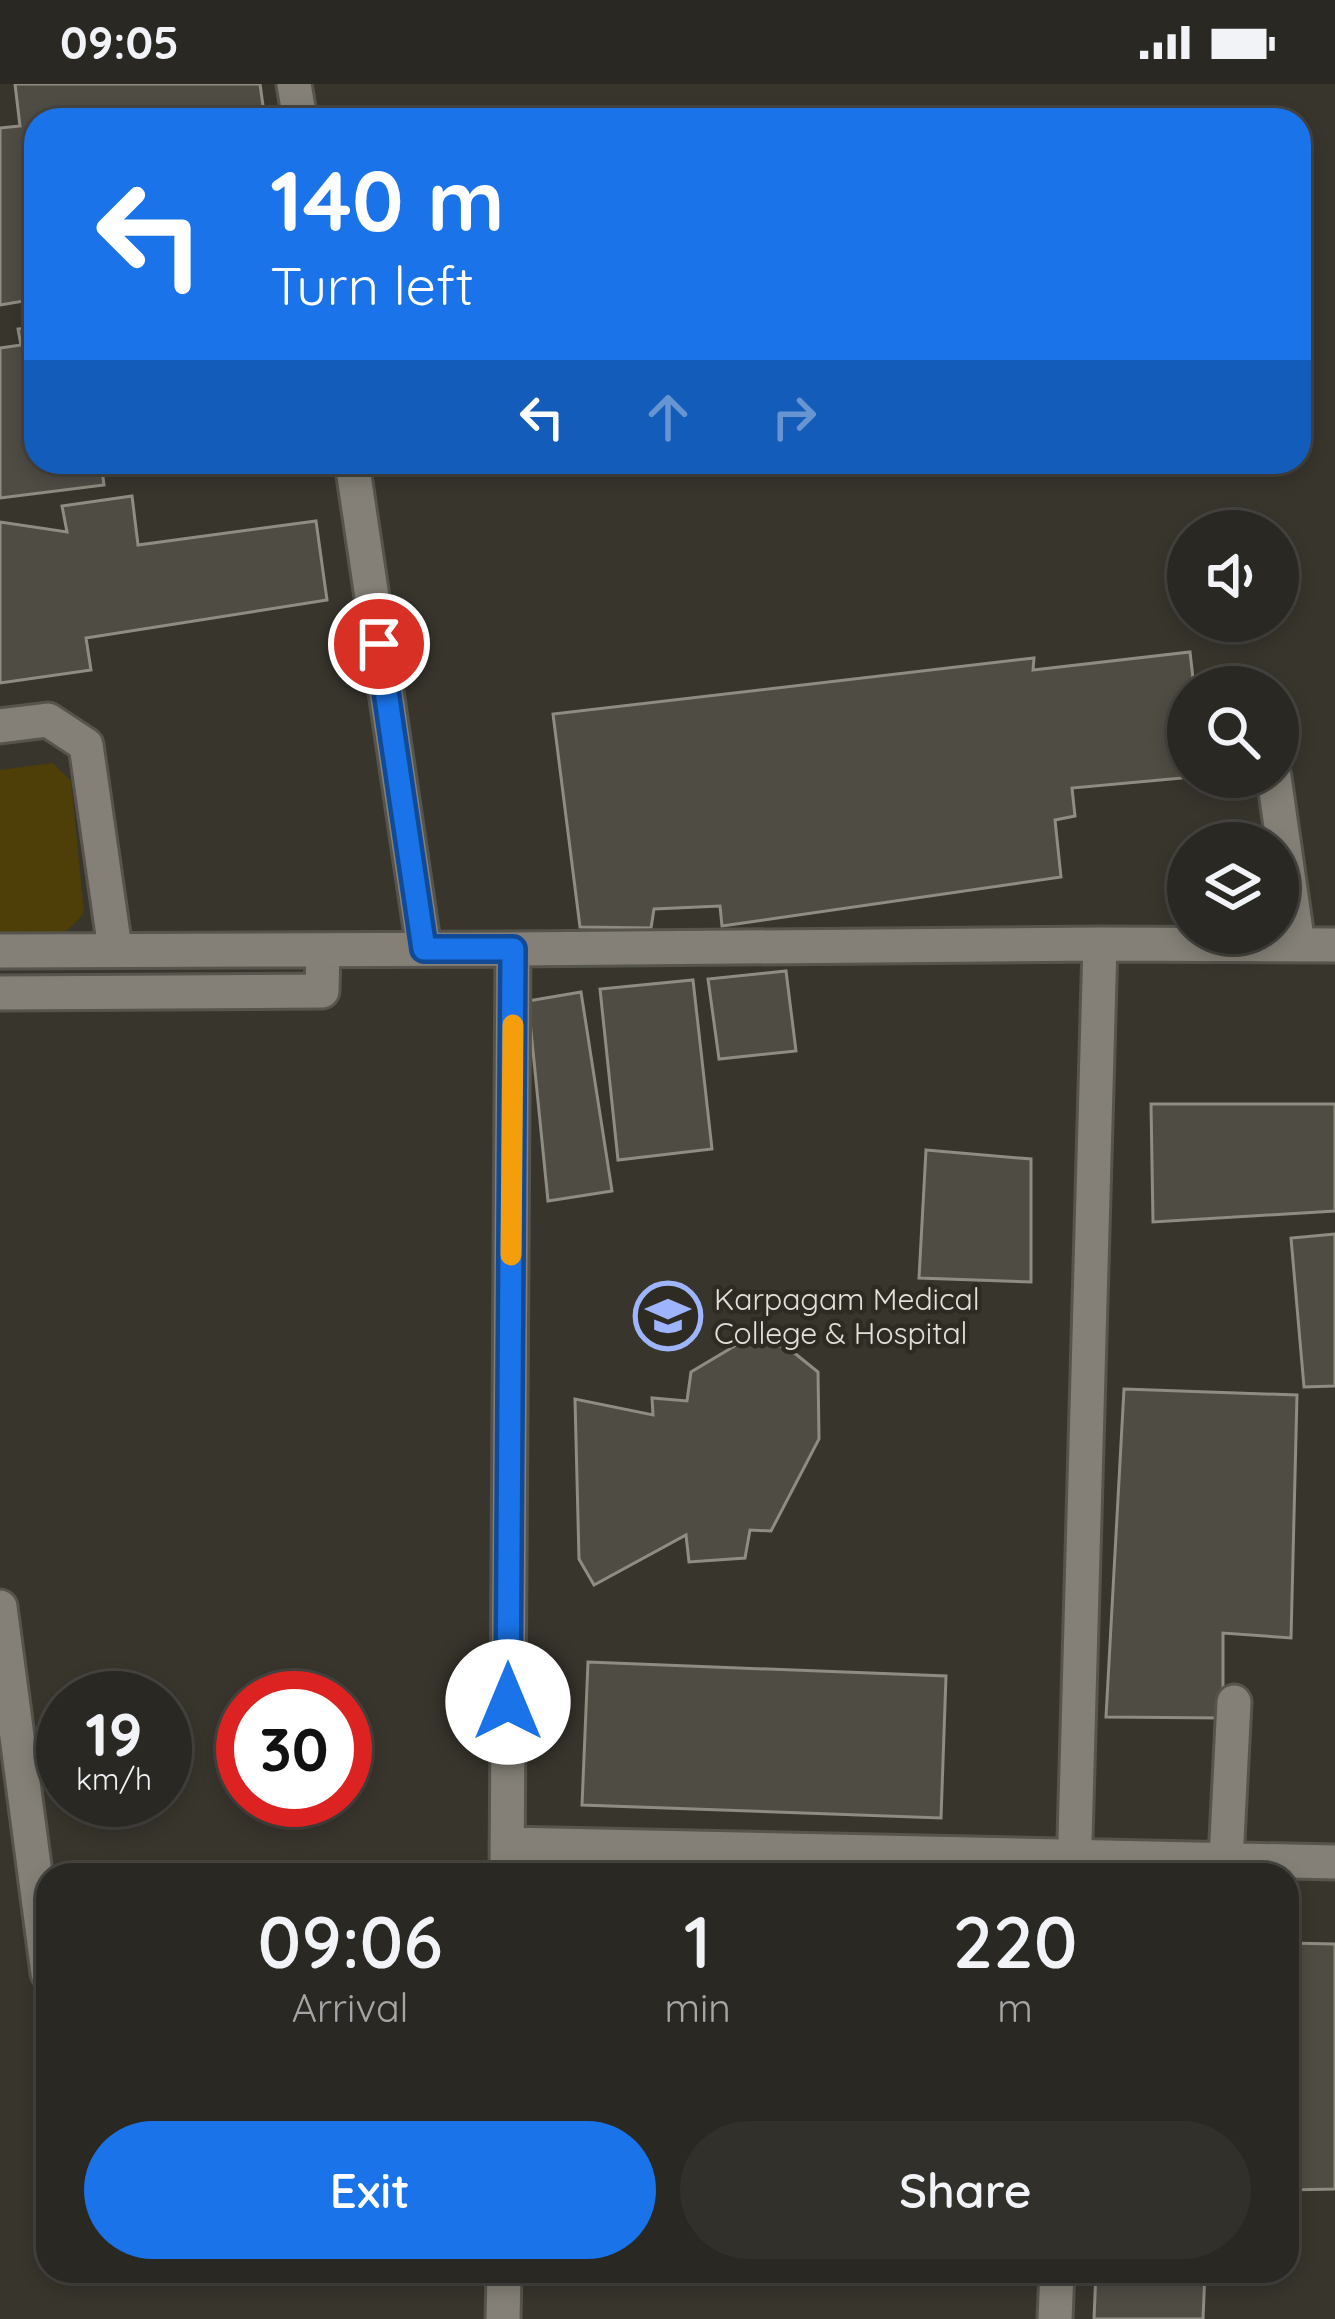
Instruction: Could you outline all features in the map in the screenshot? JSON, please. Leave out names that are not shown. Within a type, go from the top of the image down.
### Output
[{"type":"street","points":[[354,474],[424,949]]},
{"type":"street","points":[[0,726],[48,720],[86,745],[115,949]]},
{"type":"street","points":[[1074,1863],[1100,944]]},
{"type":"street","points":[[0,951],[1167,944]]},
{"type":"street","points":[[1299,945],[1335,945]]},
{"type":"street","points":[[513,949],[507,1859],[831,1863]]},
{"type":"street","points":[[0,993],[322,991],[322,950]]},
{"type":"street","points":[[0,1607],[36,1881]]},
{"type":"street","points":[[1226,1859],[1234,1702]]},
{"type":"street","points":[[1139,1863],[1335,1862]]},
{"type":"street","points":[[503,2319],[504,2283]]},
{"type":"street","points":[[1055,2319],[1056,2283]]},
{"type":"shaded area","points":[[53,763],[71,781],[84,912],[57,935],[0,938],[0,770]]},
{"type":"building","points":[[15,84],[260,84],[263,108],[24,108],[24,301],[0,305],[0,128],[20,126]]},
{"type":"building","points":[[24,328],[24,474],[103,474],[104,485],[0,498],[0,348],[21,345],[18,329]]},
{"type":"building","points":[[132,496],[138,545],[316,521],[327,600],[86,638],[91,670],[0,683],[0,522],[67,532],[62,506]]},
{"type":"building","points":[[1190,652],[1192,666],[1167,666],[1167,779],[1072,788],[1075,816],[1055,820],[1061,877],[722,926],[720,906],[654,909],[651,928],[580,927],[553,714],[1034,658],[1033,670]]},
{"type":"building","points":[[786,971],[796,1051],[719,1059],[708,979]]},
{"type":"building","points":[[693,980],[712,1149],[618,1160],[600,989]]},
{"type":"building","points":[[581,992],[612,1191],[548,1201],[528,1001]]},
{"type":"building","points":[[1151,1104],[1335,1104],[1335,1211],[1153,1222]]},
{"type":"building","points":[[926,1150],[1031,1159],[1031,1282],[919,1278]]},
{"type":"building","points":[[1335,1234],[1335,1386],[1304,1387],[1291,1238]]},
{"type":"building","points":[[743,1341],[787,1347],[818,1372],[819,1439],[771,1531],[750,1530],[745,1558],[689,1562],[686,1535],[594,1585],[579,1559],[575,1399],[653,1415],[652,1398],[687,1401],[691,1372]]},
{"type":"building","points":[[1124,1389],[1297,1395],[1291,1638],[1223,1633],[1223,1718],[1106,1717]]},
{"type":"building","points":[[588,1662],[946,1676],[941,1818],[582,1805]]},
{"type":"building","points":[[1299,1943],[1335,1944],[1335,2189],[1299,2190]]},
{"type":"building","points":[[1096,2283],[1204,2283],[1203,2319],[1094,2319]]},
{"type":"slow traffic","points":[[511,1255],[513,1025]]},
{"type":"place","name":"Karpagam Medical College & Hospital","points":[[668,1316]]},
{"type":"route","points":[[379,644],[424,949],[513,949],[508,1702]]}]
